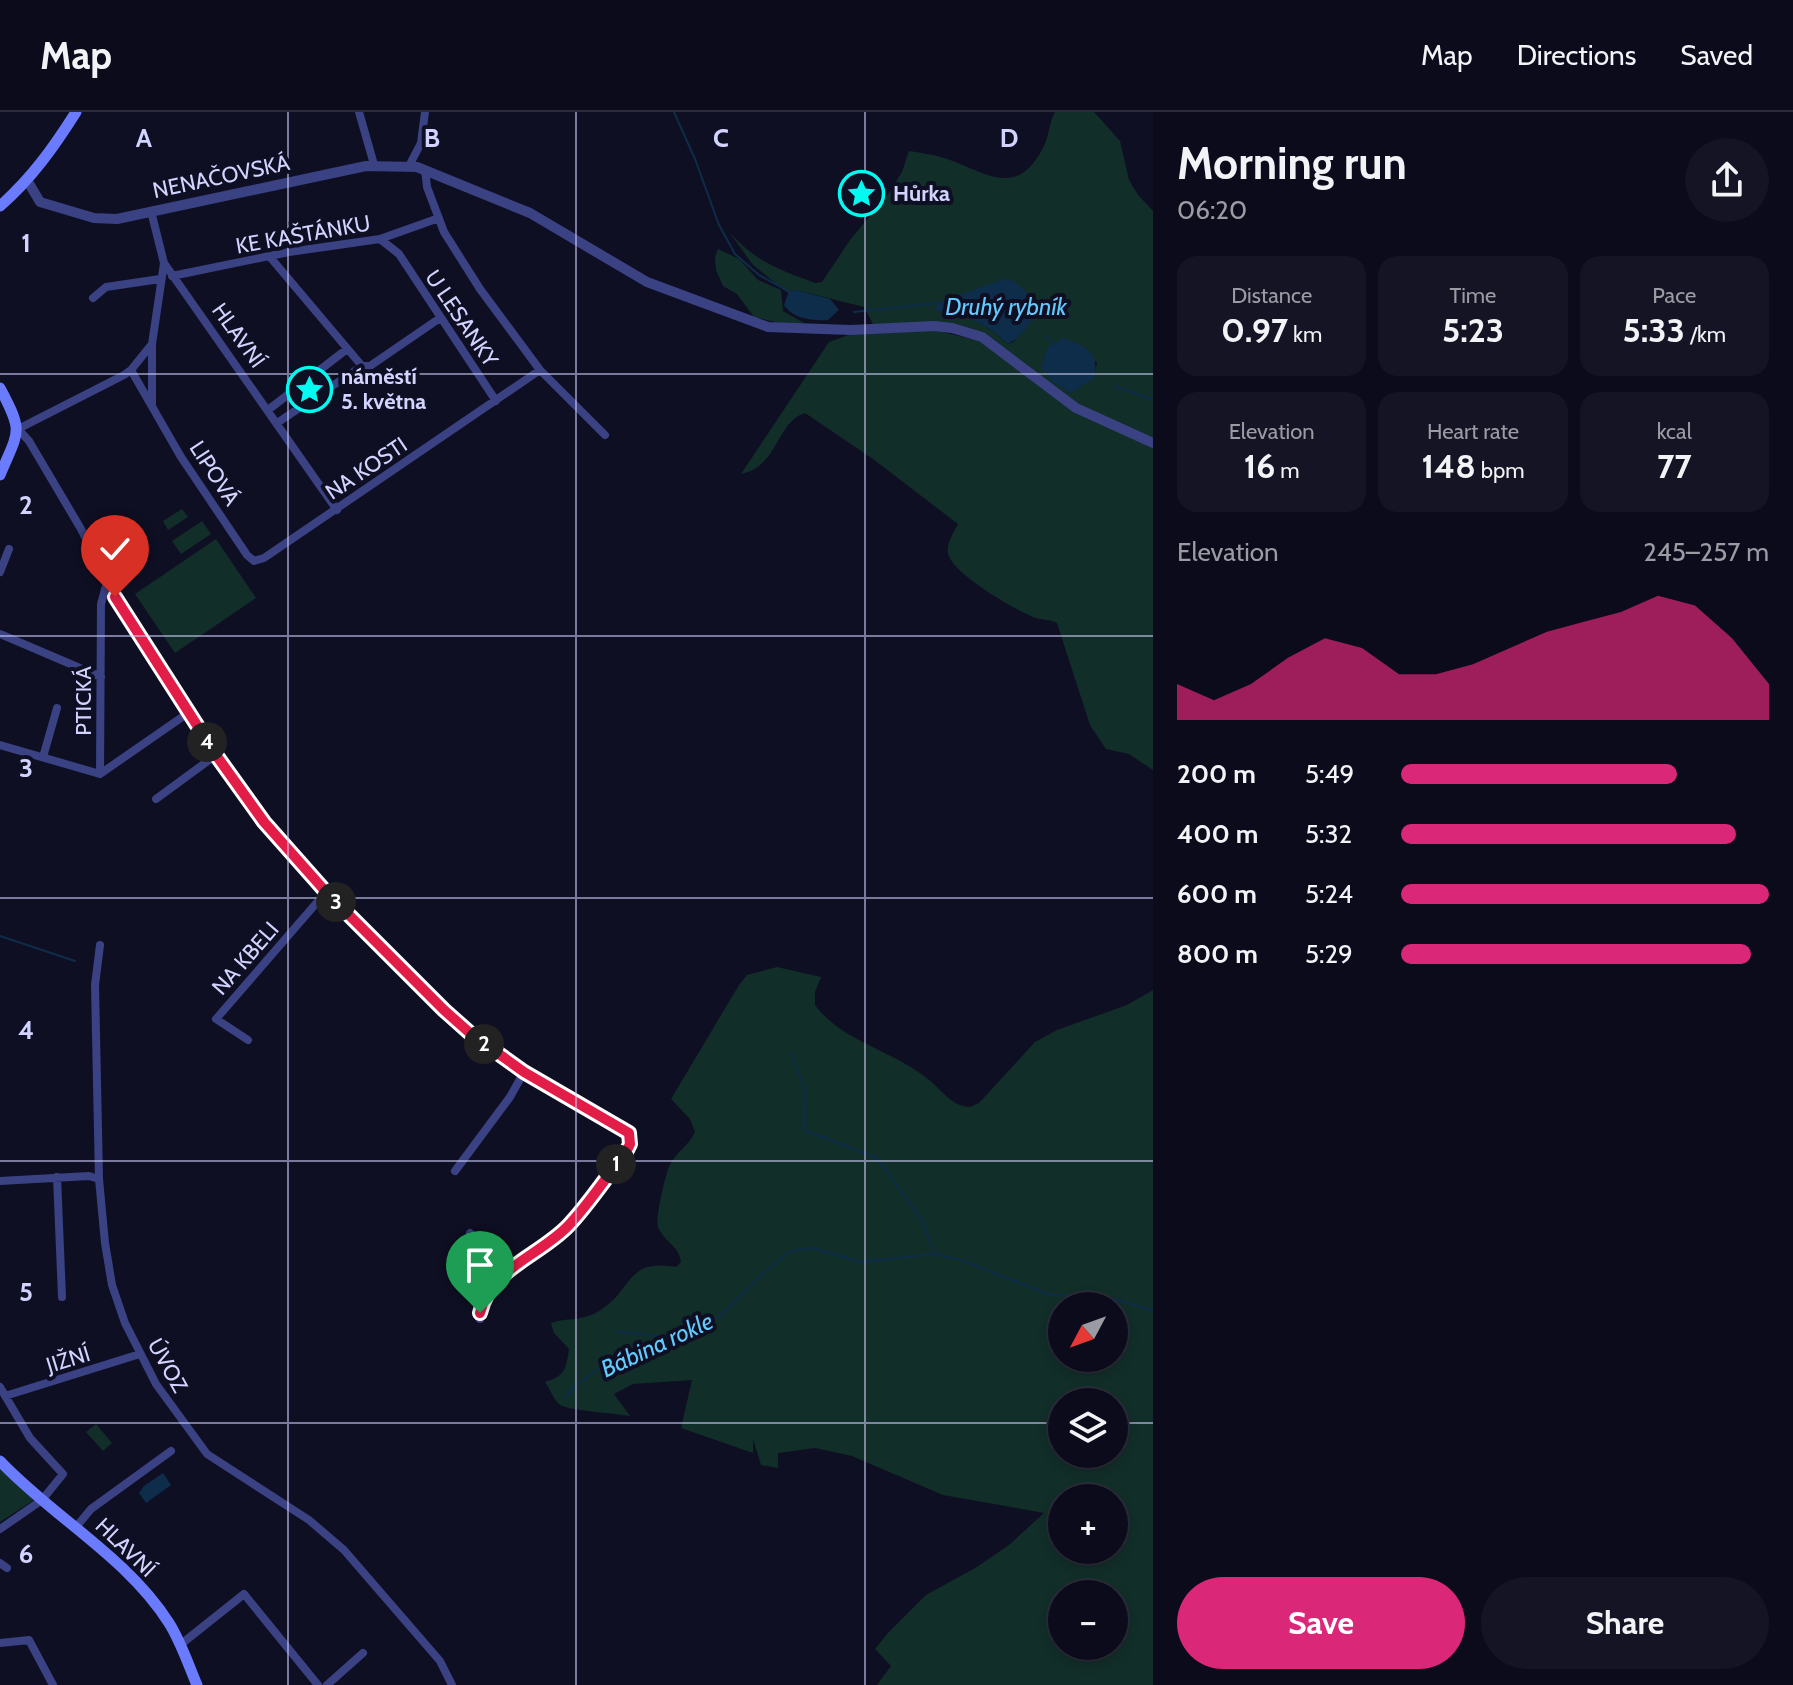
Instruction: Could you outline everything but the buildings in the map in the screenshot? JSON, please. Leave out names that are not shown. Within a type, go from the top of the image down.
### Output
[{"type":"main road","points":[[0,206],[27,180],[76,112]]},
{"type":"main road","points":[[0,388],[6,411],[17,420],[18,429],[0,475]]},
{"type":"main road","name":"HLAVNÍ","points":[[0,1461],[76,1527],[153,1601],[169,1623],[197,1685]]},
{"type":"street","points":[[359,112],[372,165]]},
{"type":"street","points":[[409,166],[421,143],[425,112]]},
{"type":"street","name":"NENAČOVSKÁ","points":[[27,180],[40,202],[69,213],[117,219],[372,165],[409,166],[530,213],[647,282],[768,327],[851,330],[934,326],[982,337],[1076,408],[1153,443]]},
{"type":"street","points":[[425,170],[427,187],[444,232],[480,289],[540,370],[605,435]]},
{"type":"street","points":[[151,211],[164,263]]},
{"type":"street","name":"KE KAŠTÁNKU","points":[[172,276],[346,242],[380,239],[439,218]]},
{"type":"street","name":"U LESANKY","points":[[399,254],[403,233]]},
{"type":"street","name":"U LESANKY","points":[[380,239],[399,254],[496,401]]},
{"type":"street","points":[[270,257],[362,366]]},
{"type":"street","name":"HLAVNÍ","points":[[164,263],[337,510]]},
{"type":"street","name":"LIPOVÁ","points":[[152,405],[152,344],[164,263]]},
{"type":"street","points":[[93,298],[106,287],[160,279]]},
{"type":"street","points":[[277,423],[362,366],[370,366],[440,318]]},
{"type":"street","points":[[152,344],[131,370],[18,429],[29,441],[81,529],[107,582],[216,755],[264,822],[326,892],[471,1034],[524,1072],[629,1133],[630,1144],[567,1227],[511,1268],[487,1294],[480,1319]]},
{"type":"street","points":[[268,410],[347,349]]},
{"type":"street","name":"LIPOVÁ","points":[[131,370],[181,457],[250,559]]},
{"type":"street","name":"NA KOSTI","points":[[250,559],[258,561],[264,558],[540,370]]},
{"type":"street","points":[[0,572],[2,560],[9,549]]},
{"type":"street","name":"PTICKÁ","points":[[100,774],[101,604],[107,582]]},
{"type":"street","points":[[0,634],[101,677]]},
{"type":"street","points":[[43,757],[57,708]]},
{"type":"street","points":[[0,745],[100,774],[188,713]]},
{"type":"street","points":[[156,799],[216,755]]},
{"type":"street","name":"NA KBELI","points":[[248,1040],[216,1019],[326,892]]},
{"type":"street","name":"ÚVOZ","points":[[100,945],[95,985],[99,1179],[112,1285],[125,1323],[171,1407],[207,1454],[309,1520],[344,1550],[440,1661],[452,1685]]},
{"type":"street","points":[[455,1171],[510,1097],[524,1072]]},
{"type":"street","points":[[0,1181],[89,1176],[99,1179]]},
{"type":"street","points":[[57,1177],[62,1297]]},
{"type":"street","points":[[470,1233],[511,1268]]},
{"type":"street","name":"JIŽNÍ","points":[[5,1396],[140,1354]]},
{"type":"street","points":[[0,1387],[30,1438],[63,1474],[42,1500],[0,1529]]},
{"type":"street","points":[[76,1527],[91,1509],[171,1451]]},
{"type":"street","points":[[180,1645],[244,1594],[318,1685]]},
{"type":"street","points":[[0,1643],[29,1640],[53,1685]]},
{"type":"street","points":[[327,1685],[363,1653]]},
{"type":"green space","points":[[1055,112],[1094,112],[1120,141],[1129,180],[1153,211],[1153,439],[1078,404],[984,333],[873,324],[864,307],[796,290],[788,293],[753,265],[730,233],[769,264],[815,283],[822,282],[850,240],[889,193],[902,172],[909,151],[941,157],[984,174],[1009,178],[1021,174],[1032,164],[1045,144]],"holes":[[[967,293],[1031,321],[1008,344],[975,321],[936,310],[939,302]],[[1052,345],[1097,362],[1094,378],[1048,348]]]},
{"type":"green space","points":[[718,249],[739,259],[758,280],[781,290],[783,311],[804,323],[788,325],[754,317],[737,294],[723,286],[716,270]]},
{"type":"green space","points":[[934,330],[980,341],[1073,411],[1153,448],[1153,770],[1129,754],[1106,749],[1090,725],[1057,623],[1033,617],[971,580],[948,553],[958,524],[873,459],[805,413],[788,425],[763,463],[741,474],[829,342],[851,334]]},
{"type":"green space","points":[[182,509],[188,517],[168,530],[163,521]]},
{"type":"green space","points":[[202,521],[211,534],[181,554],[172,541]]},
{"type":"green space","points":[[216,539],[256,598],[175,653],[135,594]]},
{"type":"green space","points":[[777,967],[821,977],[815,992],[815,1005],[826,1018],[915,1070],[952,1101],[970,1107],[979,1103],[1035,1042],[1057,1030],[1127,1005],[1153,990],[1153,1685],[877,1685],[891,1666],[875,1649],[887,1634],[926,1595],[1009,1545],[1044,1513],[943,1495],[852,1456],[815,1448],[778,1453],[778,1468],[761,1465],[753,1439],[753,1453],[681,1428],[692,1380],[633,1384],[614,1394],[630,1416],[559,1404],[545,1382],[563,1371],[569,1349],[554,1333],[551,1323],[599,1311],[619,1294],[638,1271],[659,1265],[676,1267],[681,1262],[677,1251],[658,1227],[658,1214],[670,1166],[695,1132],[690,1119],[671,1099],[747,975]]},
{"type":"green space","points":[[96,1424],[112,1443],[103,1451],[86,1432]]},
{"type":"green space","points":[[0,1469],[34,1500],[0,1522]]},
{"type":"water","name":"Druhý rybník","points":[[1004,279],[1014,281],[1038,303],[1028,326],[1008,344],[974,321],[935,310],[939,302]]},
{"type":"water","points":[[789,291],[830,299],[839,310],[828,320],[798,316],[784,305]]},
{"type":"water","points":[[1063,338],[1084,347],[1095,362],[1094,378],[1071,393],[1053,382],[1041,368],[1048,347]]},
{"type":"water","points":[[163,1473],[171,1485],[146,1503],[139,1493]]},
{"type":"waterway","points":[[674,112],[719,225],[735,254],[759,275],[790,292]]},
{"type":"waterway","points":[[854,312],[937,303]]},
{"type":"waterway","points":[[1046,337],[1055,344]]},
{"type":"waterway","points":[[1115,386],[1153,400]]},
{"type":"waterway","points":[[0,936],[75,961]]},
{"type":"waterway","points":[[791,1054],[805,1089],[804,1130],[877,1158],[922,1220],[934,1252]]},
{"type":"waterway","name":"Bábina rokle","points":[[565,1398],[576,1385],[598,1369],[701,1328],[720,1316],[791,1251],[813,1248],[860,1262],[934,1254],[961,1260],[1050,1295],[1107,1297],[1153,1310]]},
{"type":"waterway","points":[[616,1331],[671,1338]]},
{"type":"place","name":"Hůrka","points":[[862,193]]},
{"type":"place","name":"náměstí 5. května","points":[[310,389]]},
{"type":"route","points":[[115,597],[216,755],[264,822],[326,892],[471,1034],[524,1072],[629,1133],[630,1144],[626,1152],[579,1213],[550,1242],[511,1268],[493,1286],[482,1303],[480,1313]]}]
